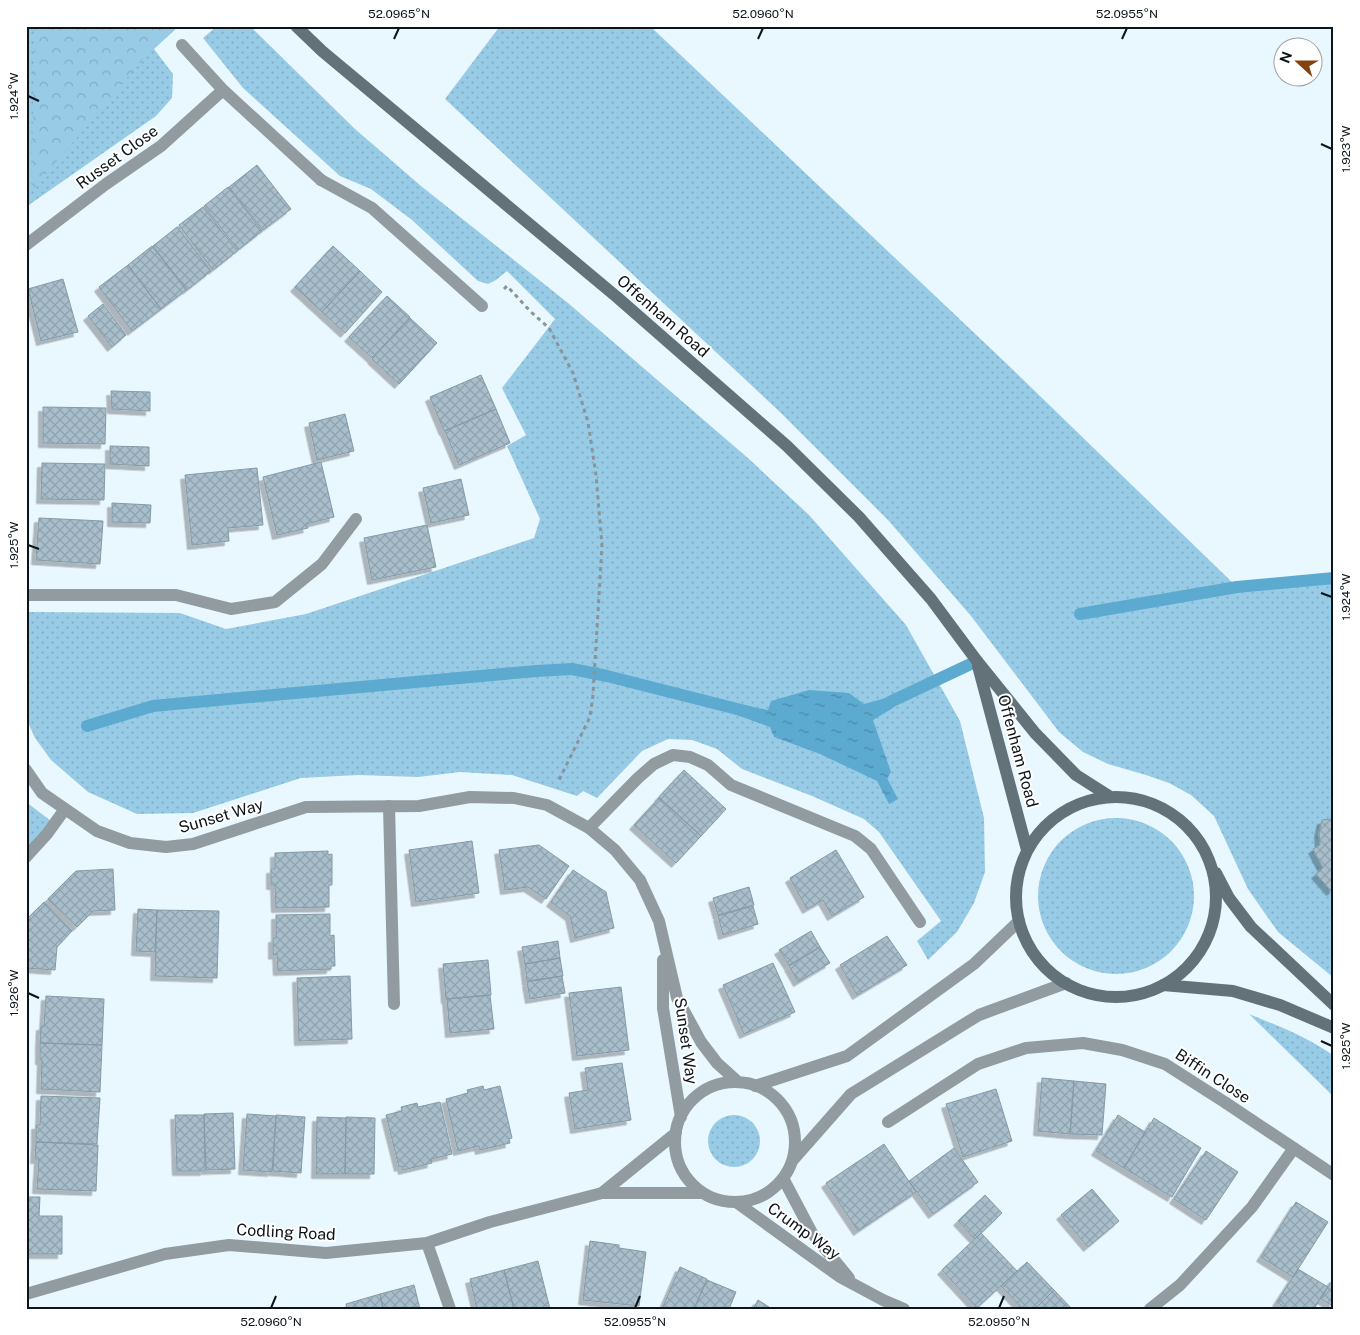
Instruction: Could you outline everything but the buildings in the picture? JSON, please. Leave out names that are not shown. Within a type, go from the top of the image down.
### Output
[{"type":"main road","name":"Offenham Road","points":[[296,26],[322,51],[618,298],[787,446],[859,517],[931,599],[977,661],[1035,733],[1076,775],[1109,796]]},
{"type":"main road","name":"Offenham Road","points":[[977,661],[1028,850]]},
{"type":"main road","points":[[1212,867],[1217,901],[1210,935],[1191,964],[1163,985],[1140,994],[1114,997],[1089,993],[1066,984],[1044,967],[1028,946],[1019,921],[1016,897],[1019,873],[1028,850],[1048,823],[1076,804],[1109,796],[1143,799],[1173,813],[1198,837],[1212,867],[1230,898],[1251,927],[1334,1005]]},
{"type":"main road","points":[[1163,985],[1233,991],[1280,1005],[1334,1028]]},
{"type":"street","points":[[182,45],[223,90],[321,180],[372,208],[482,306]]},
{"type":"street","name":"Russet Close","points":[[26,245],[106,184],[161,146],[223,90]]},
{"type":"street","points":[[26,595],[176,595],[231,609],[275,602],[322,564],[356,519]]},
{"type":"street","points":[[589,828],[654,764],[673,755],[690,757],[708,765],[731,785],[855,836],[871,848],[920,922]]},
{"type":"street","name":"Sunset Way","points":[[26,770],[42,793],[97,831],[130,843],[166,847],[193,844],[306,807],[419,806],[470,797],[514,798],[547,805],[589,828],[614,850],[640,880],[659,921],[677,998],[701,1042],[717,1063],[738,1082]]},
{"type":"street","points":[[390,806],[394,1004]]},
{"type":"street","points":[[26,857],[48,834],[65,809]]},
{"type":"street","points":[[755,1086],[847,1056],[974,964],[1019,921]]},
{"type":"street","name":"Sunset Way","points":[[664,940],[663,1008],[681,1116]]},
{"type":"street","points":[[792,1161],[851,1094],[979,1015],[1066,984]]},
{"type":"street","name":"Biffin Close","points":[[888,1122],[978,1064],[1026,1048],[1083,1043],[1122,1050],[1165,1064],[1334,1175]]},
{"type":"street","points":[[738,1082],[755,1086],[771,1095],[784,1108],[792,1125],[795,1143],[792,1161],[784,1178],[770,1191],[754,1199],[736,1202],[719,1200],[703,1193],[690,1182],[680,1168],[675,1151],[676,1134],[681,1116],[691,1102],[704,1091],[720,1084],[738,1082]]},
{"type":"street","name":"Codling Road","points":[[602,1193],[676,1134]]},
{"type":"street","points":[[1150,1309],[1180,1285],[1252,1208],[1294,1148]]},
{"type":"street","name":"Crump Way","points":[[784,1178],[812,1233],[854,1284]]},
{"type":"street","name":"Codling Road","points":[[26,1294],[165,1254],[228,1245],[326,1253],[427,1243],[490,1222],[602,1193],[703,1193]]},
{"type":"street","name":"Crump Way","points":[[736,1202],[840,1277],[904,1309]]},
{"type":"street","points":[[427,1243],[450,1309]]},
{"type":"path","points":[[482,306],[507,286],[549,328],[573,373],[588,422],[596,475],[602,546],[598,629],[590,717],[547,805]]},
{"type":"green space","points":[[26,26],[179,26],[154,49],[173,74],[172,98],[156,116],[26,207]]},
{"type":"green space","points":[[35,26],[171,26],[31,192]]},
{"type":"green space","points":[[217,26],[250,26],[355,129],[421,186],[568,303],[749,459],[809,515],[906,625],[960,721],[984,818],[985,872],[974,903],[957,932],[928,960],[917,941],[941,921],[879,832],[864,819],[812,796],[742,769],[717,749],[692,740],[668,739],[642,751],[597,798],[583,791],[577,796],[512,775],[460,772],[418,777],[358,775],[301,778],[193,813],[137,814],[88,792],[51,760],[35,738],[26,718],[26,612],[180,613],[226,629],[306,614],[534,538],[540,519],[507,446],[526,435],[502,388],[555,319],[507,271],[488,284],[478,281],[412,220],[371,189],[340,176],[243,88],[203,38]]},
{"type":"green space","points":[[500,26],[650,26],[1007,364],[1237,587],[1334,578],[1334,978],[1278,932],[1248,889],[1214,816],[1191,795],[1169,783],[1108,764],[1083,752],[1059,732],[971,616],[888,520],[781,413],[445,99]]},
{"type":"green space","points":[[26,802],[55,824],[26,857]]},
{"type":"green space","points":[[1116,818],[1146,824],[1159,831],[1171,841],[1181,853],[1188,866],[1194,896],[1188,926],[1181,939],[1171,951],[1159,961],[1146,968],[1116,974],[1086,968],[1073,961],[1061,951],[1051,939],[1044,926],[1038,896],[1044,866],[1051,853],[1061,841],[1073,831],[1086,824]]},
{"type":"green space","points":[[1249,1014],[1303,1038],[1334,1056],[1334,1097]]},
{"type":"green space","points":[[729,1115],[739,1115],[749,1119],[756,1126],[760,1141],[756,1156],[749,1163],[739,1167],[729,1167],[719,1163],[712,1156],[708,1146],[708,1136],[712,1126],[719,1119]]},
{"type":"water","points":[[809,690],[849,693],[864,704],[886,698],[893,708],[873,720],[891,772],[887,778],[898,799],[889,804],[877,781],[820,754],[774,737],[770,727],[731,713],[734,703],[768,710],[771,701]]},
{"type":"waterway","points":[[1080,614],[1237,587],[1334,578]]},
{"type":"waterway","points":[[876,710],[977,661]]},
{"type":"waterway","points":[[87,726],[153,706],[572,669],[749,712]]}]
